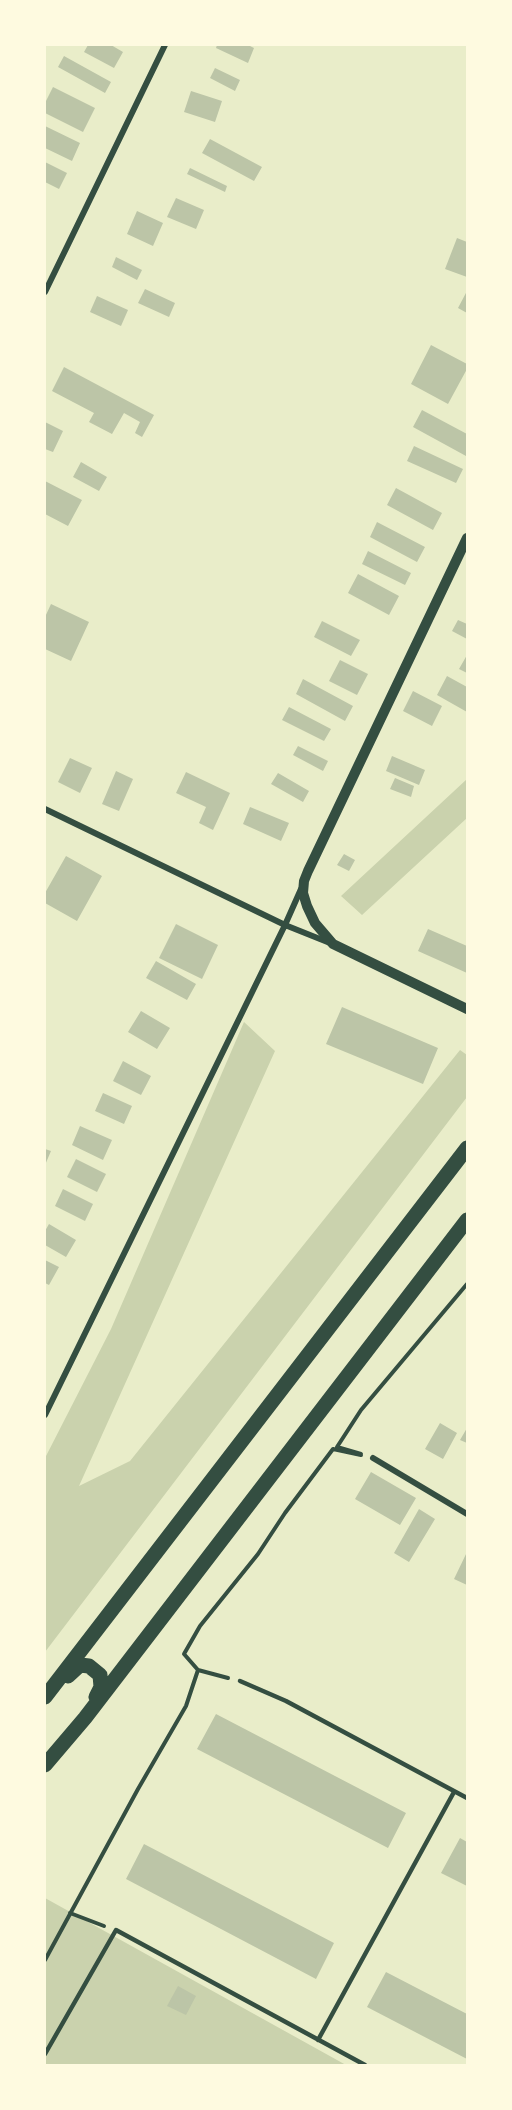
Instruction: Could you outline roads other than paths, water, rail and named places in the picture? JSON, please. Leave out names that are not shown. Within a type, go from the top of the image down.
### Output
[{"type":"highway","points":[[47,1694],[467,1148]]},
{"type":"highway","points":[[45,1765],[85,1718],[467,1220]]},
{"type":"highway","points":[[47,1694],[80,1665],[89,1666],[100,1675],[101,1687],[85,1718]]},
{"type":"street","points":[[45,292],[165,45]]},
{"type":"street","points":[[45,1415],[285,925],[467,538]]},
{"type":"street","points":[[45,809],[285,925],[333,944],[467,1009]]},
{"type":"street","points":[[304,881],[303,893],[307,906],[315,922],[333,944]]},
{"type":"street","points":[[373,1458],[467,1514]]},
{"type":"lane","points":[[240,1681],[286,1701],[467,1798]]},
{"type":"lane","points":[[318,2040],[454,1792]]},
{"type":"lane","points":[[45,2054],[116,1930],[365,2065]]}]
